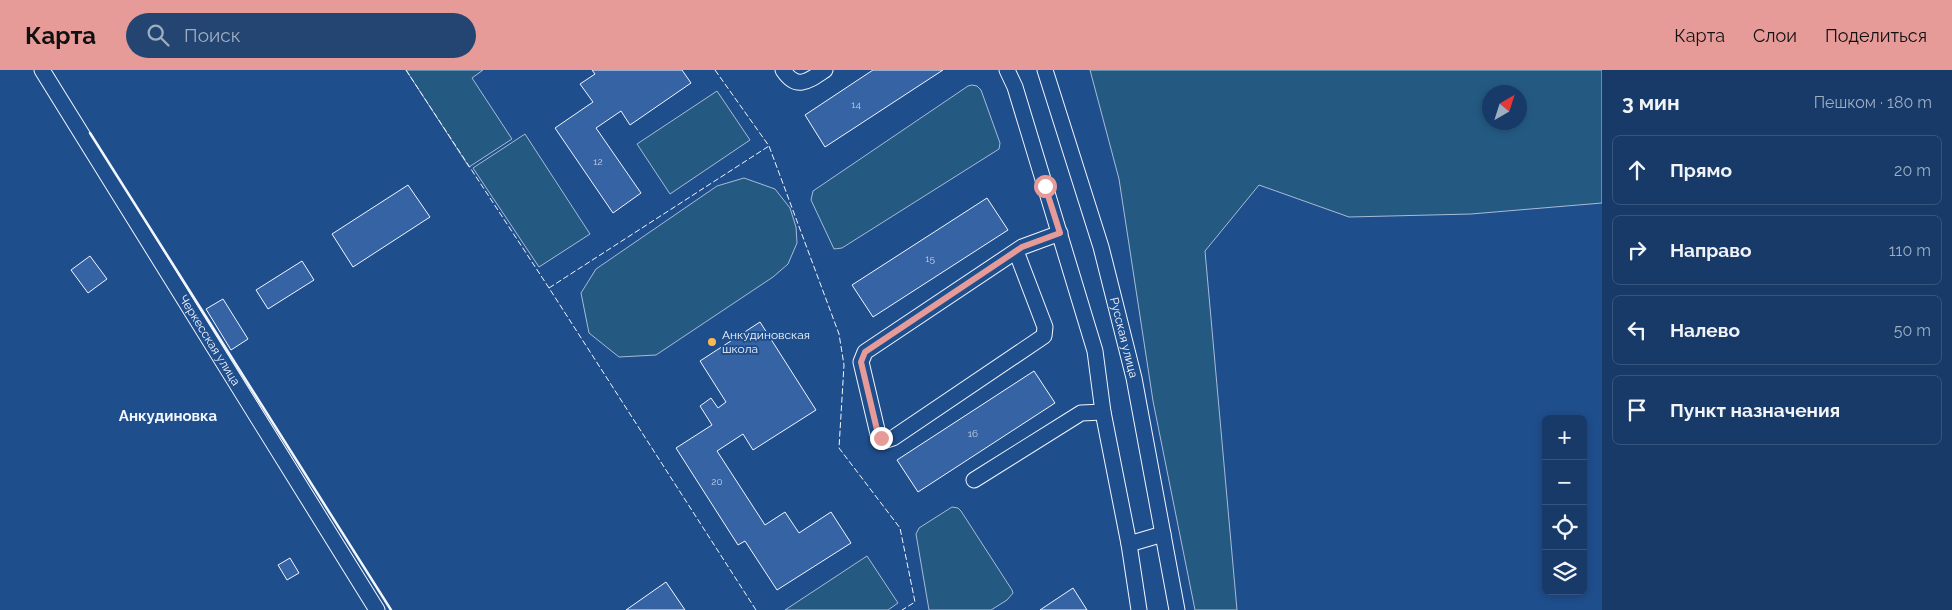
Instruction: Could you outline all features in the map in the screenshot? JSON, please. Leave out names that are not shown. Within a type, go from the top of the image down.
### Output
[{"type":"street","name":"Черкесская улица","points":[[42,70],[377,610]]},
{"type":"street","points":[[783,70],[788,78],[794,82],[802,83],[807,82],[825,70]]},
{"type":"street","points":[[1007,70],[1015,87],[1095,351],[1103,412],[1129,544],[1139,610]]},
{"type":"street","name":"Русская улица","points":[[1046,70],[1104,256],[1134,378],[1177,610]]},
{"type":"street","points":[[1016,251],[1045,327],[1044,336],[892,438],[887,440],[881,438],[878,434],[861,362],[865,352],[1016,251],[1036,241],[1060,233]]},
{"type":"street","points":[[974,480],[1081,414],[1103,412]]},
{"type":"street","points":[[1129,544],[1163,534]]},
{"type":"shaded area","points":[[406,70],[483,70],[472,78],[512,139],[469,167]]},
{"type":"shaded area","points":[[1090,70],[1602,70],[1602,203],[1471,214],[1349,217],[1259,185],[1205,251],[1237,610],[1195,610],[1153,401],[1119,179]]},
{"type":"shaded area","points":[[972,85],[977,86],[981,90],[1000,143],[999,149],[842,248],[834,249],[811,200],[813,191]]},
{"type":"shaded area","points":[[717,91],[750,140],[670,194],[637,144]]},
{"type":"shaded area","points":[[525,134],[590,234],[539,267],[473,168]]},
{"type":"shaded area","points":[[744,178],[775,189],[790,208],[796,227],[797,243],[788,264],[773,277],[656,355],[619,357],[589,333],[581,293],[596,269],[717,186]]},
{"type":"shaded area","points":[[952,507],[958,508],[961,511],[1012,590],[1013,593],[1007,600],[991,610],[929,610],[916,534],[919,528]]},
{"type":"shaded area","points":[[867,556],[898,603],[888,610],[785,610]]},
{"type":"building","points":[[592,70],[682,70],[691,83],[630,125],[621,111],[596,128],[641,193],[613,213],[555,128],[593,102],[580,84],[595,74]]},
{"type":"building","points":[[873,70],[943,70],[825,147],[805,115]]},
{"type":"building","points":[[408,185],[430,217],[353,267],[332,234]]},
{"type":"building","points":[[987,198],[1008,230],[873,317],[852,285]]},
{"type":"building","points":[[90,256],[107,279],[88,293],[71,270]]},
{"type":"building","points":[[302,261],[314,280],[268,309],[256,290]]},
{"type":"building","points":[[223,299],[248,339],[231,350],[206,309]]},
{"type":"building","points":[[760,322],[816,410],[753,450],[743,434],[717,451],[765,525],[785,512],[799,533],[831,512],[851,543],[777,590],[745,541],[738,545],[676,448],[712,425],[700,406],[711,398],[718,408],[726,402],[700,361]]},
{"type":"building","points":[[1034,371],[1055,403],[918,492],[897,460]]},
{"type":"building","points":[[290,558],[299,573],[287,580],[278,565]]},
{"type":"building","points":[[666,582],[685,610],[626,610]]},
{"type":"building","points":[[1073,588],[1087,610],[1040,610]]},
{"type":"fence","points":[[406,70],[756,610]]},
{"type":"fence","points":[[715,70],[769,146],[839,334],[844,365],[839,448],[900,528],[915,602],[902,610]]},
{"type":"fence","points":[[549,288],[769,146]]},
{"type":"wall","points":[[90,133],[391,610]]},
{"type":"place","name":"Анкудиновская школа","points":[[712,342]]},
{"type":"district","name":"Анкудиновка","points":[[168,416]]},
{"type":"route","points":[[881,438],[878,434],[861,362],[865,352],[1022,247],[1060,233],[1045,186]]}]
